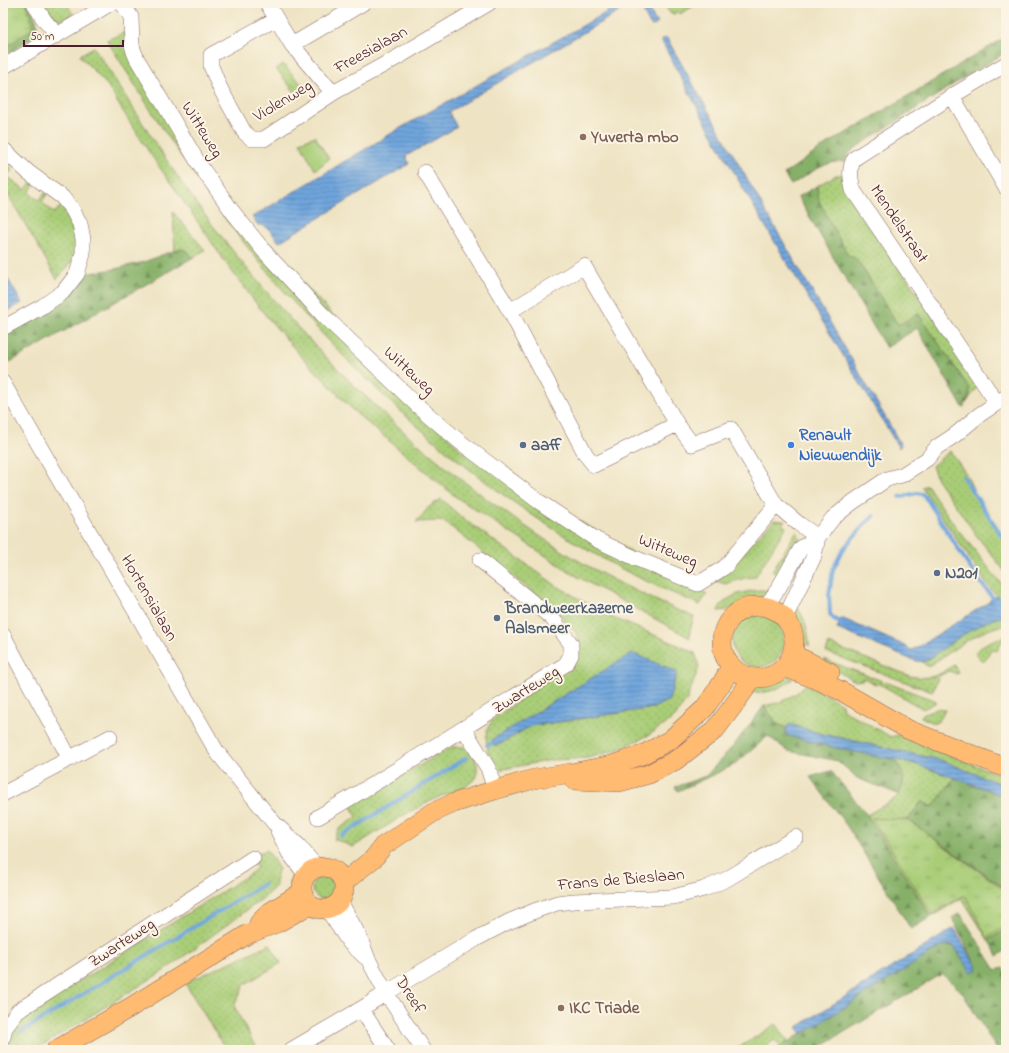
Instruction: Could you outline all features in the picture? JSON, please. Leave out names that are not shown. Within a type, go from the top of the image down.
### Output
[{"type":"main road","points":[[755,605],[766,606],[777,611],[785,618],[792,628],[794,640],[788,661],[775,674],[765,678],[753,678],[741,675],[731,667],[723,654],[721,643],[722,632],[725,625],[734,614],[744,608],[755,605]]},
{"type":"main road","points":[[788,661],[828,671],[914,719],[1006,756]]},
{"type":"main road","points":[[788,661],[820,681],[841,691],[909,730],[1006,768]]},
{"type":"main road","points":[[340,876],[374,858],[383,846],[434,812],[454,803],[534,779],[612,765],[642,755],[670,740],[704,709],[717,691],[731,667]]},
{"type":"main road","points":[[534,779],[619,782],[649,774],[676,760],[715,730],[753,678]]},
{"type":"main road","points":[[56,1050],[131,1007],[248,934],[270,912],[308,885],[328,867],[340,876],[344,894],[334,905],[320,909],[308,885]]},
{"type":"street","points":[[34,3],[48,26],[58,34]]},
{"type":"street","points":[[3,67],[111,3]]},
{"type":"street","name":"Witteweg","points":[[122,3],[131,17],[132,45],[137,60],[199,164],[232,211],[264,251],[322,314],[418,406],[459,441],[538,501],[597,540],[635,558],[698,584],[725,567],[776,505]]},
{"type":"street","points":[[267,3],[292,45],[333,93]]},
{"type":"street","points":[[292,45],[363,3]]},
{"type":"street","name":"Freesialaan","points":[[333,93],[397,58],[489,3]]},
{"type":"street","name":"Violenweg","points":[[276,19],[212,55],[212,66],[220,88],[244,132],[252,138],[264,138],[333,93]]},
{"type":"street","name":"Mendelstraat","points":[[1002,400],[853,190],[850,177],[852,162],[855,158],[952,96],[1006,64]]},
{"type":"street","points":[[952,96],[1006,188]]},
{"type":"street","points":[[3,149],[28,172],[62,197],[72,209],[80,224],[83,239],[83,254],[77,274],[63,292],[43,306],[3,328]]},
{"type":"street","points":[[425,172],[510,311],[586,455],[594,465],[677,424]]},
{"type":"street","points":[[510,311],[584,266],[677,424],[692,444],[731,429],[776,505],[818,537]]},
{"type":"street","name":"Hortensialaan","points":[[3,383],[217,752],[274,823],[289,853],[308,885]]},
{"type":"street","points":[[766,606],[801,548],[818,537],[833,518],[853,502],[887,480],[897,467],[920,452],[937,447],[955,435],[978,415],[1002,400]]},
{"type":"street","points":[[785,618],[814,556],[818,537]]},
{"type":"street","name":"Zwarteweg","points":[[318,817],[464,729],[566,664],[570,655],[570,644],[552,618],[480,560]]},
{"type":"street","points":[[3,635],[70,759]]},
{"type":"street","points":[[464,729],[488,768],[495,790]]},
{"type":"street","points":[[3,794],[110,737]]},
{"type":"street","name":"Frans de Bieslaan","points":[[291,1050],[470,943],[503,925],[537,910],[557,903],[574,901],[673,898],[704,889],[727,879],[796,837]]},
{"type":"street","name":"Zwarteweg","points":[[3,1037],[6,1028],[18,1011],[252,858]]},
{"type":"street","name":"Dreef","points":[[334,905],[349,942],[368,959],[386,993],[423,1050]]},
{"type":"street","points":[[361,1009],[388,1050]]},
{"type":"green space","points":[[3,3],[26,3],[33,28],[3,49]]},
{"type":"green space","points":[[14,3],[28,3],[37,25],[35,34],[31,38],[6,55],[4,52],[3,53],[3,25]]},
{"type":"green space","points":[[39,3],[66,3],[73,14],[63,19],[54,20]]},
{"type":"green space","points":[[664,3],[699,3],[680,14],[678,11],[674,14],[669,12]]},
{"type":"green space","points":[[123,33],[127,34],[205,180],[461,450],[686,585],[707,594],[700,605],[620,568],[563,535],[508,498],[455,458],[404,414],[356,368],[310,320],[266,270],[225,218],[194,175],[149,108],[107,40]]},
{"type":"green space","points":[[1006,37],[1006,52],[857,147],[849,153],[845,162],[831,163],[810,173],[791,185],[784,174],[826,145]]},
{"type":"green space","points":[[94,47],[167,161],[214,227],[291,320],[376,407],[469,485],[518,521],[569,555],[646,596],[694,617],[690,630],[690,638],[578,577],[456,497],[356,413],[300,355],[262,311],[225,262],[149,152],[108,86],[81,57],[80,55]]},
{"type":"green space","points":[[283,64],[305,88],[299,97],[276,69]]},
{"type":"green space","points":[[315,136],[329,159],[315,170],[300,142]]},
{"type":"green space","points":[[6,162],[13,169],[7,176],[25,190],[31,183],[34,185],[29,193],[39,200],[45,193],[47,194],[42,202],[54,213],[61,206],[70,220],[75,241],[75,252],[69,265],[57,279],[3,186],[3,164]]},
{"type":"green space","points":[[836,175],[843,175],[843,182],[851,197],[974,376],[977,387],[963,408],[969,396],[918,314],[898,325],[863,269],[855,258],[848,256],[818,201],[817,186]]},
{"type":"green space","points":[[817,186],[819,201],[848,255],[855,258],[863,269],[898,325],[918,313],[970,389],[969,396],[963,408],[917,328],[886,348],[798,197]]},
{"type":"green space","points":[[173,212],[205,250],[192,258],[185,250],[175,251]]},
{"type":"green space","points":[[182,249],[189,252],[192,258],[3,366],[3,335],[84,274],[144,262]]},
{"type":"green space","points":[[950,451],[965,472],[983,509],[1006,540],[1006,573],[977,536],[937,479],[932,466]]},
{"type":"green space","points":[[927,485],[953,523],[1006,590],[1006,605],[988,586],[922,487]]},
{"type":"green space","points":[[441,499],[461,517],[554,584],[606,615],[695,653],[699,667],[687,699],[675,717],[649,735],[620,749],[588,758],[552,760],[498,770],[488,757],[486,736],[487,729],[495,718],[571,663],[578,656],[580,646],[577,634],[570,625],[550,606],[445,522],[416,522],[429,507]],"holes":[[[677,672],[669,700],[653,708],[531,726]]]},
{"type":"green space","points":[[774,520],[785,521],[782,524],[786,527],[755,577],[745,578],[725,584],[716,581]]},
{"type":"green space","points":[[796,532],[799,536],[799,543],[780,576],[772,571]]},
{"type":"green space","points":[[762,590],[771,591],[762,598],[747,601],[727,610],[718,611],[722,604],[736,595]]},
{"type":"green space","points":[[796,608],[798,608],[803,617],[808,635],[809,646],[800,636],[795,616]]},
{"type":"green space","points":[[758,615],[772,619],[780,627],[784,641],[780,655],[772,663],[758,667],[744,663],[736,655],[732,641],[736,627],[744,619]]},
{"type":"green space","points":[[1000,616],[1006,618],[1006,625],[996,627],[977,635],[932,664],[927,666],[922,662],[980,624]]},
{"type":"green space","points":[[1002,637],[1006,637],[1006,640],[1003,638],[997,651],[991,649],[985,661],[981,660],[976,655],[976,651],[982,646]]},
{"type":"green space","points":[[829,644],[910,676],[923,678],[934,676],[954,665],[958,672],[957,674],[949,671],[939,676],[932,692],[826,652]]},
{"type":"green space","points":[[823,659],[936,701],[923,709],[878,683],[876,685],[864,678],[863,680],[855,681],[828,666]]},
{"type":"green space","points":[[787,675],[793,679],[783,686],[767,692],[748,692],[757,683],[771,681],[780,676]]},
{"type":"green space","points":[[805,685],[818,690],[842,704],[843,710],[891,737],[898,735],[1006,777],[1006,786],[940,760],[818,733],[789,724],[787,728],[777,724],[764,706],[781,702],[795,694]]},
{"type":"green space","points":[[764,706],[777,724],[787,728],[785,732],[893,759],[902,771],[903,776],[903,785],[898,794],[857,778],[838,761],[788,751],[768,736],[734,765],[678,791],[675,787],[706,776],[734,745]]},
{"type":"green space","points":[[939,708],[945,710],[938,722],[933,722],[921,717],[922,715]]},
{"type":"green space","points":[[452,747],[469,747],[477,763],[477,777],[464,788],[439,797],[409,812],[353,847],[334,839],[339,829],[357,817],[350,805]]},
{"type":"green space","points":[[893,759],[912,763],[955,778],[932,807],[922,801],[908,820],[1006,889],[1006,930],[988,940],[962,898],[931,917],[867,815],[896,798],[900,792],[900,767]]},
{"type":"green space","points":[[831,771],[867,815],[931,917],[911,929],[847,826],[810,777]]},
{"type":"green space","points":[[955,778],[989,790],[1006,798],[1006,889],[908,820],[922,801],[932,807]]},
{"type":"green space","points":[[872,818],[908,820],[1006,891],[1006,926],[987,938],[966,897],[963,896],[932,914]]},
{"type":"green space","points":[[267,850],[279,869],[276,876],[276,886],[262,899],[165,970],[53,1039],[34,1050],[3,1050],[16,1021],[250,874],[257,868],[251,861],[245,858]]},
{"type":"green space","points":[[323,877],[331,880],[334,888],[331,896],[323,899],[315,896],[312,888],[315,880]]},
{"type":"green space","points":[[960,913],[996,970],[1003,968],[1006,972],[1006,1050],[997,1050],[962,992],[942,974],[814,1050],[775,1050],[944,945],[954,946],[971,972],[978,969],[952,918]]},
{"type":"green space","points":[[1006,930],[1006,950],[998,956],[988,940]]},
{"type":"green space","points":[[270,944],[281,963],[245,984],[234,1006],[257,1050],[226,1050],[185,983]]},
{"type":"green space","points":[[776,1024],[789,1042],[781,1047],[775,1040],[758,1050],[735,1050]]},
{"type":"water","points":[[623,3],[634,3],[450,111],[450,115],[457,127],[406,156],[409,164],[279,242],[265,226],[258,225],[252,217],[397,130]]},
{"type":"water","points":[[639,3],[646,3],[656,22],[658,22],[656,25],[650,25]]},
{"type":"water","points":[[667,38],[887,420],[901,445],[899,448],[747,195],[661,40]]},
{"type":"water","points":[[3,271],[22,303],[8,311],[3,302]]},
{"type":"water","points":[[997,595],[1006,605],[1006,618],[997,618],[976,627],[927,660],[918,661],[910,659],[837,629],[841,618],[901,644],[911,650],[989,602]]},
{"type":"water","points":[[632,653],[677,672],[669,700],[653,708],[531,726],[497,746],[491,744],[493,739]]},
{"type":"water","points":[[789,724],[818,733],[940,760],[1006,786],[1006,798],[989,790],[912,763],[836,748],[789,736],[785,732]]},
{"type":"water","points":[[954,928],[978,969],[971,972],[954,946],[944,945],[802,1034],[797,1027]]},
{"type":"waterway","points":[[963,477],[1006,542]]},
{"type":"waterway","points":[[900,497],[917,493],[922,494],[928,501],[976,577],[995,602]]},
{"type":"waterway","points":[[843,624],[834,619],[830,614],[829,595],[833,569],[844,548],[874,516]]},
{"type":"waterway","points":[[487,745],[491,744]]},
{"type":"waterway","points":[[341,836],[466,758]]},
{"type":"waterway","points":[[21,1032],[264,884]]},
{"type":"place","name":"Yuverta mbo","points":[[583,137]]},
{"type":"place","name":"aaff","points":[[523,445]]},
{"type":"place","name":"Renault Nieuwendijk","points":[[791,445]]},
{"type":"place","name":"N201","points":[[937,573]]},
{"type":"place","name":"Brandweerkazerne Aalsmeer","points":[[497,618]]},
{"type":"place","name":"IKC Triade","points":[[561,1008]]}]
